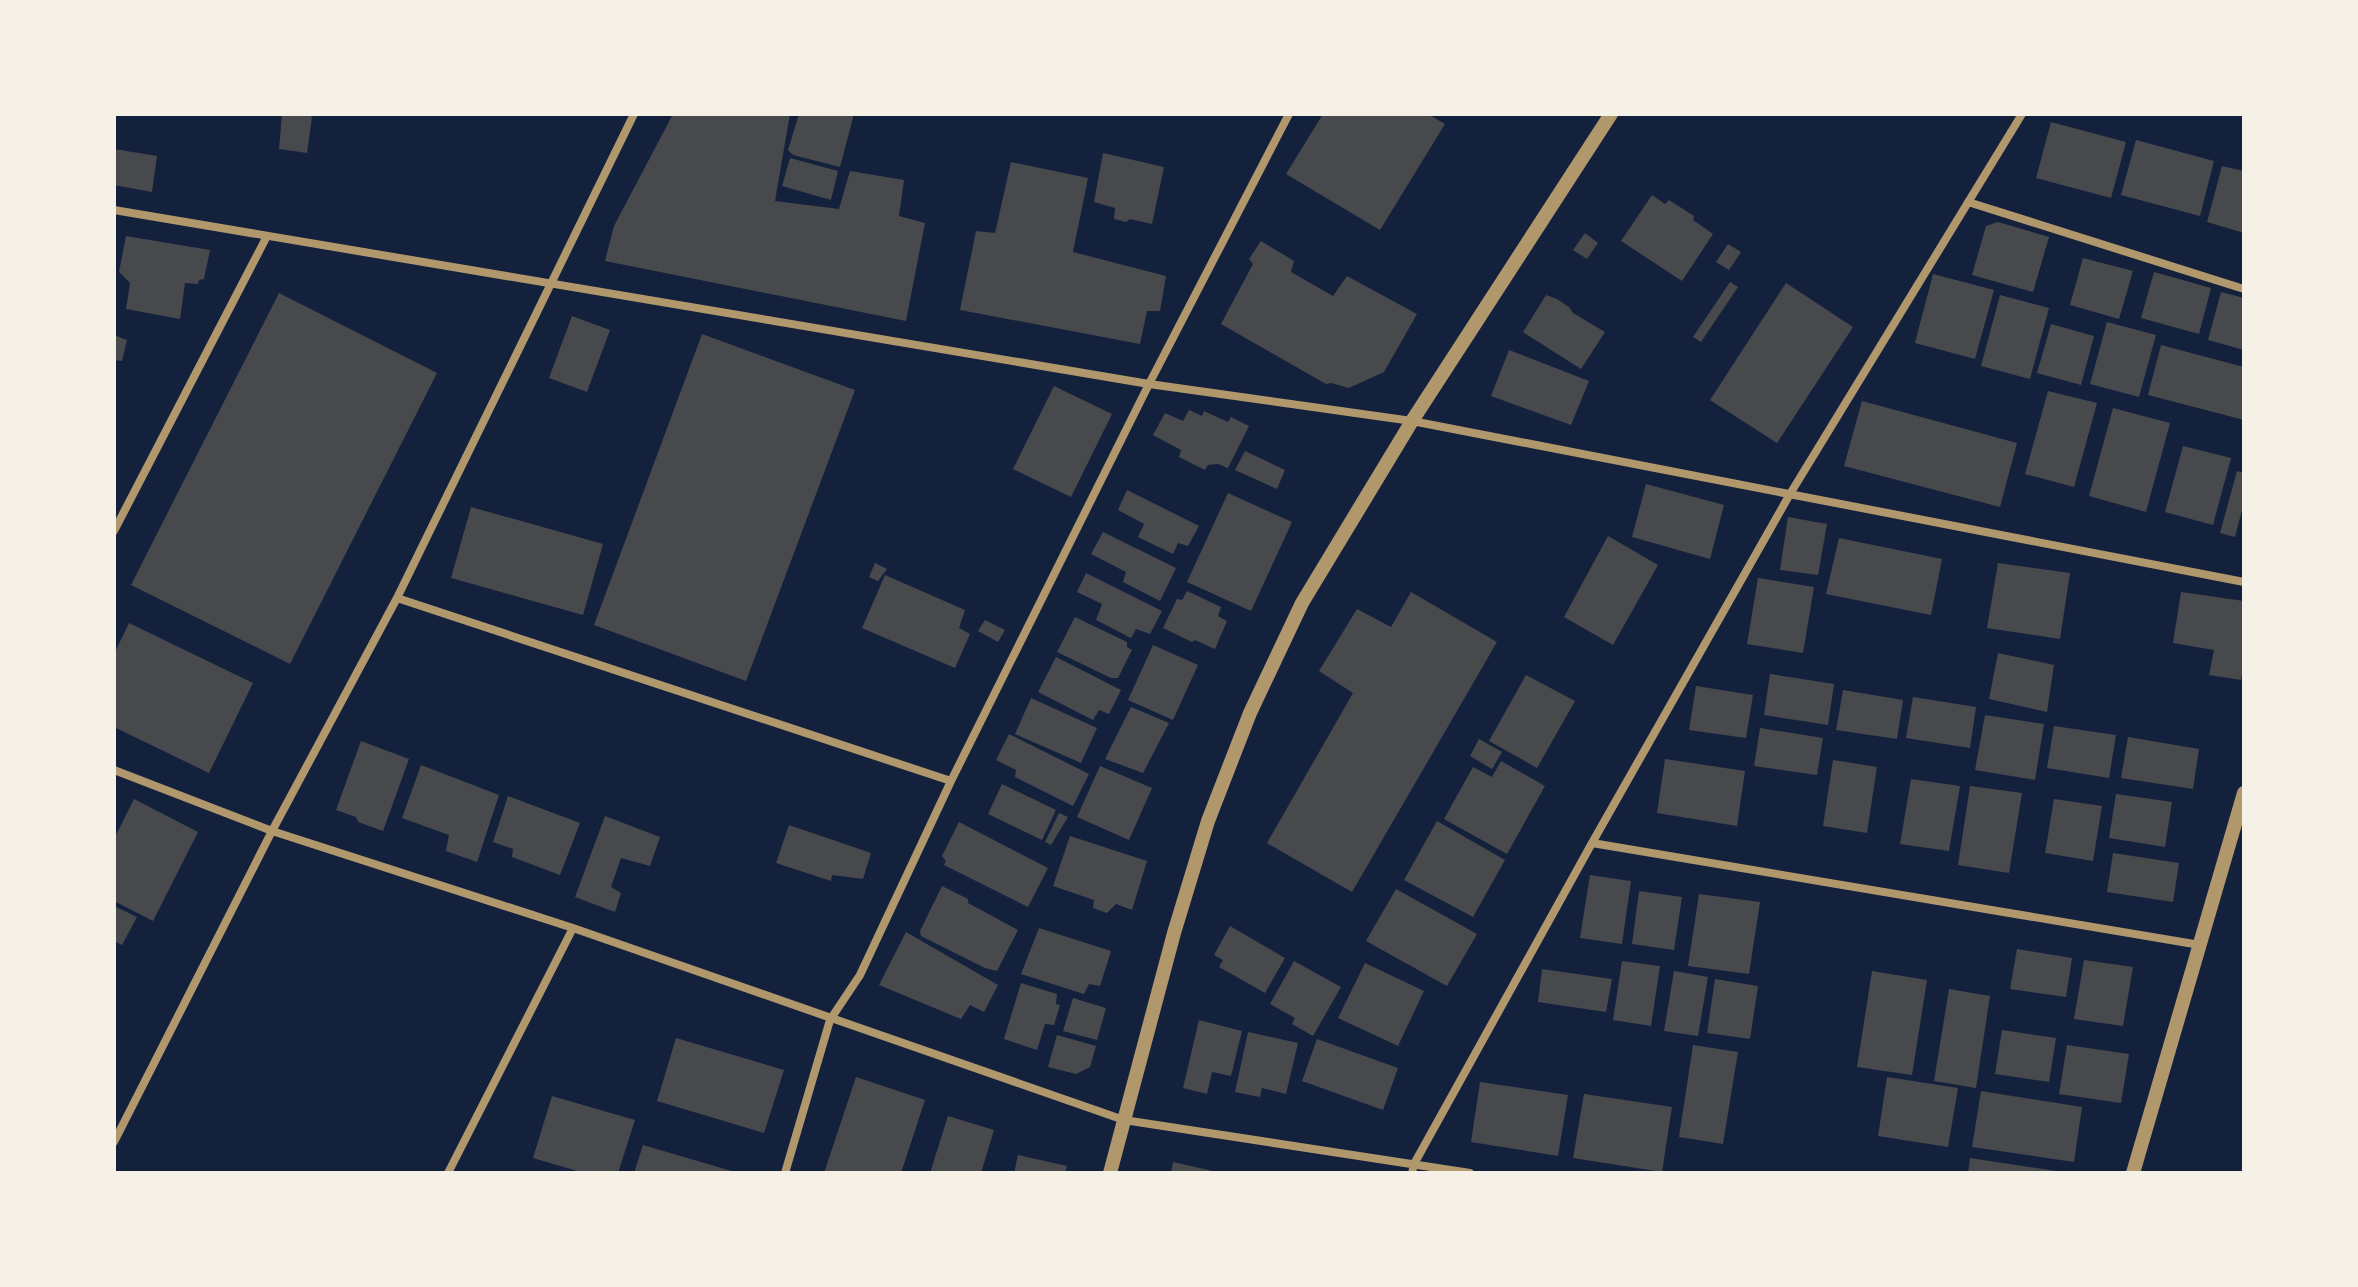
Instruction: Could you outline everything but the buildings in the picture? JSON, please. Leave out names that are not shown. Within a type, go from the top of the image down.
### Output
[{"type":"street","points":[[114,1142],[272,831],[397,598],[634,114]]},
{"type":"street","points":[[785,1173],[830,1020],[860,975],[951,781],[1149,384],[1289,114]]},
{"type":"street","points":[[1110,1173],[1174,933],[1208,821],[1250,713],[1302,603],[1412,421],[1611,114]]},
{"type":"street","points":[[1413,1169],[1592,843],[1790,494],[2022,114]]},
{"type":"street","points":[[1968,202],[2244,289]]},
{"type":"street","points":[[114,210],[1149,384],[1412,421],[2244,582]]},
{"type":"street","points":[[114,531],[267,236]]},
{"type":"street","points":[[397,598],[951,781]]},
{"type":"street","points":[[114,770],[272,831],[573,928],[1124,1120],[1413,1169],[1470,1173]]},
{"type":"street","points":[[2133,1173],[2244,793]]},
{"type":"street","points":[[1592,843],[2200,945]]},
{"type":"street","points":[[448,1173],[573,928]]}]
